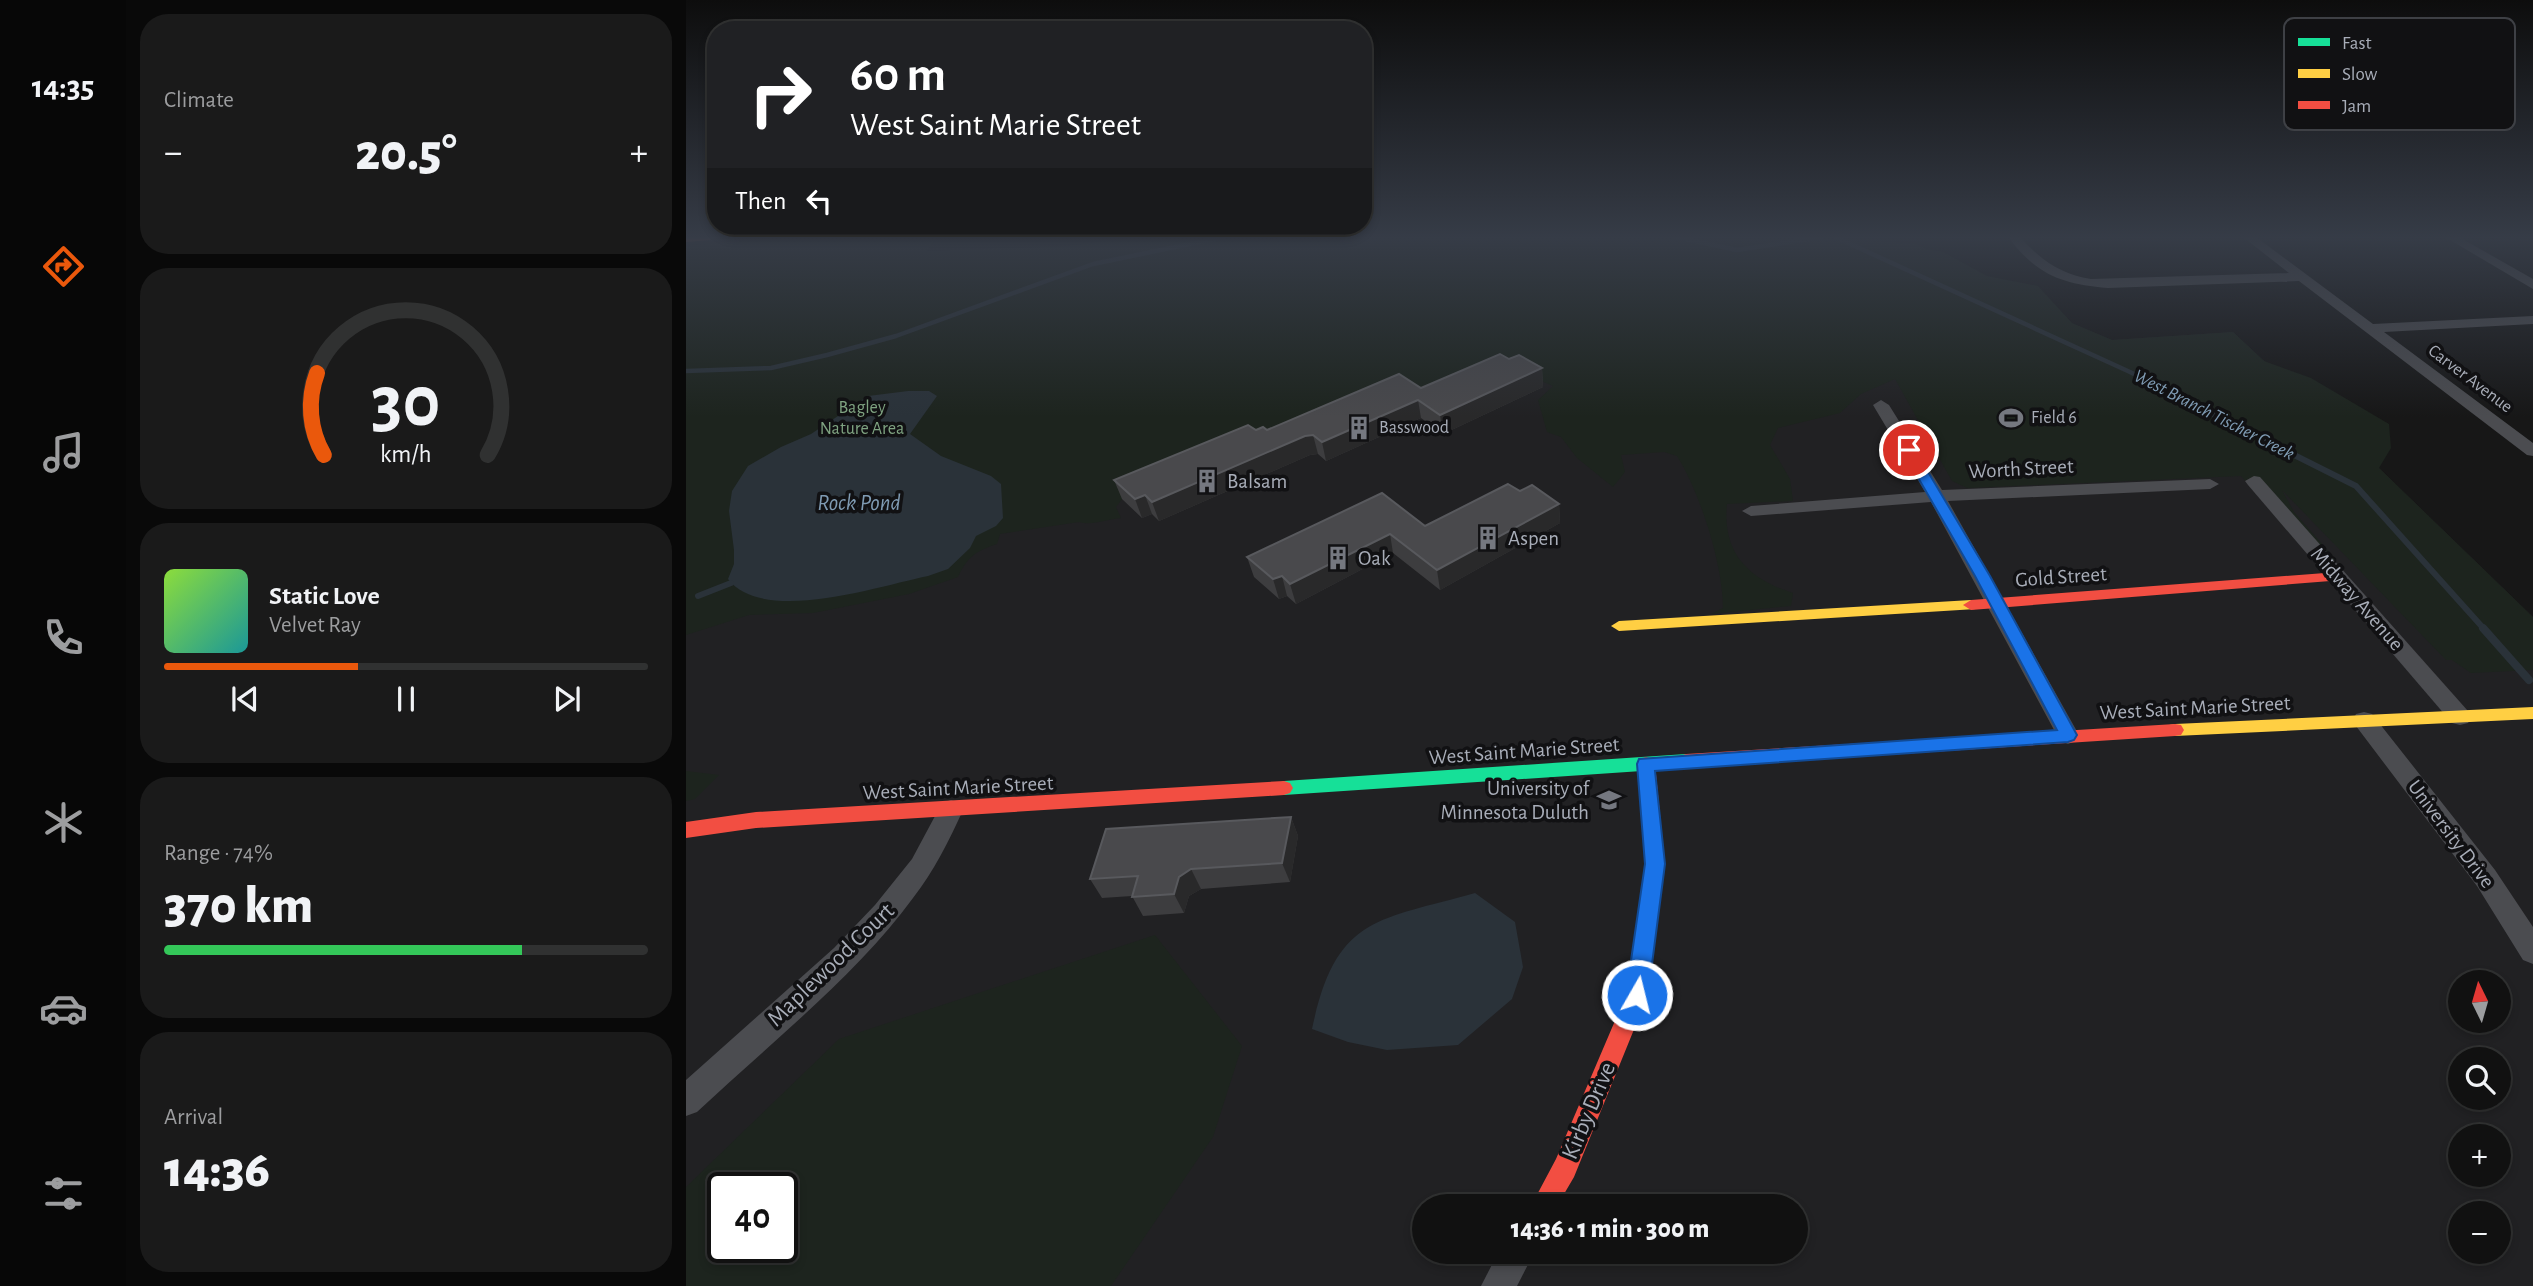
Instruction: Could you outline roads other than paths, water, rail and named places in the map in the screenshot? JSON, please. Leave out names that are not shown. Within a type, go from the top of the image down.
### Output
[{"type":"street","name":"Carver Avenue","points":[[2329,297],[2533,451]]},
{"type":"street","points":[[2371,328],[2533,320]]},
{"type":"street","points":[[1881,405],[1937,496],[2068,735]]},
{"type":"street","name":"Midway Avenue","points":[[2254,481],[2460,718]]},
{"type":"street","name":"Worth Street","points":[[1751,511],[1937,496],[2210,484]]},
{"type":"street","name":"Gold Street","points":[[1619,626],[1997,603],[2338,578]]},
{"type":"street","name":"West Saint Marie Street","points":[[686,830],[756,820],[951,810],[2068,735],[2533,713]]},
{"type":"street","name":"University Drive","points":[[2364,720],[2486,878],[2533,951]]},
{"type":"street","name":"Kirby Drive","points":[[1551,1194],[1565,1168],[1637,995],[1655,864],[1646,764]]},
{"type":"street","name":"Maplewood Court","points":[[686,1101],[856,946],[889,912],[917,874],[951,810]]},
{"type":"street","points":[[1498,1286],[1510,1264]]},
{"type":"water","name":"Rock Pond","points":[[929,391],[937,396],[910,434],[941,456],[991,476],[1001,484],[1003,518],[996,526],[976,536],[970,548],[948,569],[852,593],[794,601],[767,599],[745,592],[728,579],[734,564],[729,511],[732,491],[748,466],[811,434],[868,396]]},
{"type":"water","points":[[1475,893],[1515,922],[1523,967],[1512,999],[1458,1045],[1387,1050],[1348,1042],[1312,1029],[1322,992],[1334,964],[1348,944],[1365,929],[1411,910]]},
{"type":"waterway","points":[[686,371],[771,368],[827,355],[896,336],[1003,297]]},
{"type":"waterway","name":"West Branch Tischer Creek","points":[[1966,297],[2130,372],[2203,409]]},
{"type":"waterway","name":"West Branch Tischer Creek","points":[[2199,407],[2356,486],[2485,630]]},
{"type":"waterway","points":[[698,596],[731,583]]},
{"type":"waterway","name":"West Branch Tischer Creek","points":[[2483,628],[2529,680]]},
{"type":"place","name":"Field 6","points":[[2011,418]]},
{"type":"place","name":"Basswood","points":[[1359,428]]},
{"type":"place","name":"Balsam","points":[[1207,481]]},
{"type":"place","name":"Aspen","points":[[1488,538]]},
{"type":"place","name":"Oak","points":[[1338,558]]},
{"type":"place","name":"University of Minnesota Duluth","points":[[1609,800]]},
{"type":"park label","name":"Bagley Nature Area","points":[[862,418]]}]
